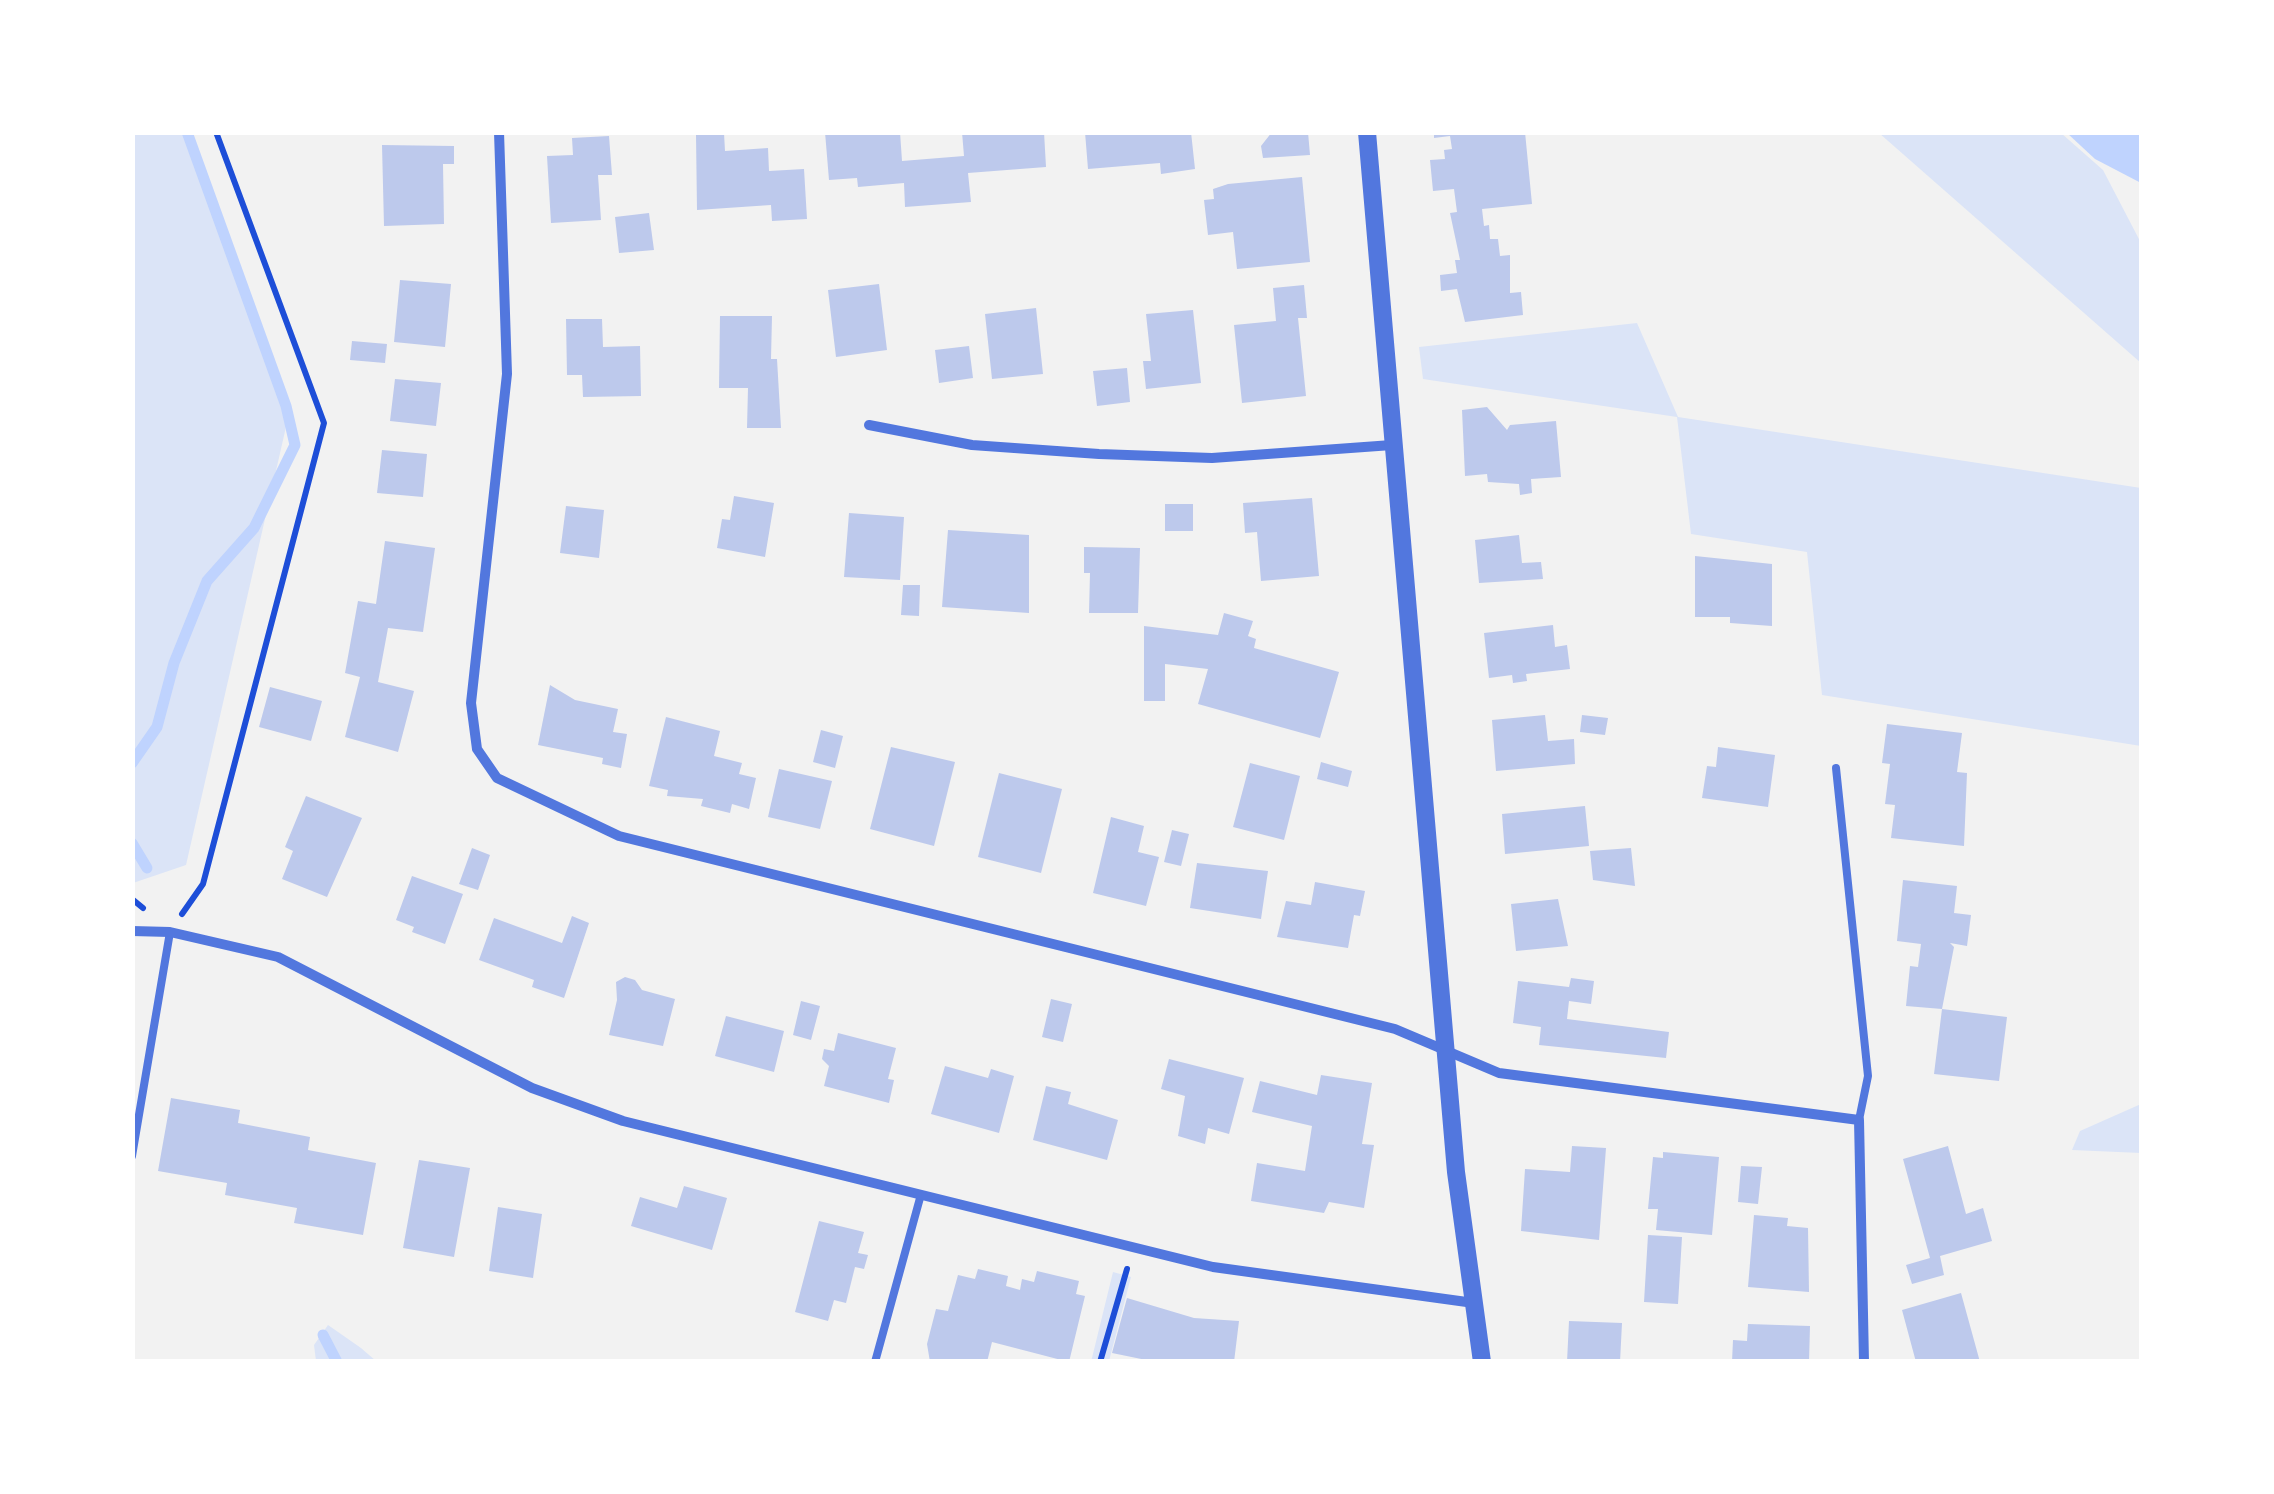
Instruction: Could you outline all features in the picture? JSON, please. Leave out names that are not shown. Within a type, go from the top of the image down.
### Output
[{"type":"street","points":[[500,132],[507,374],[470,704],[477,748],[497,778],[619,836],[1395,1028],[1499,1073],[1859,1120],[1864,1362]]},
{"type":"street","points":[[1367,132],[1392,445],[1434,876],[1446,1053],[1482,1362]]},
{"type":"street","points":[[870,424],[972,445],[1212,458],[1392,445]]},
{"type":"street","points":[[132,931],[170,932],[278,957],[532,1088],[623,1122],[1213,1268],[1474,1303]]},
{"type":"lane","points":[[1836,768],[1868,1076],[1859,1120]]},
{"type":"lane","points":[[132,1156],[170,932]]},
{"type":"lane","points":[[875,1362],[920,1198]]},
{"type":"path","points":[[170,932],[203,884],[324,423],[216,132]]},
{"type":"path","points":[[1100,1362],[1133,1249]]},
{"type":"shaded area","points":[[132,133],[189,133],[272,367],[291,405],[186,865],[133,883]]},
{"type":"shaded area","points":[[1879,133],[2061,133],[2103,170],[2141,243],[2141,363]]},
{"type":"shaded area","points":[[1637,323],[1678,417],[2141,488],[2141,746],[1822,695],[1807,552],[1691,534],[1677,417],[1423,379],[1419,347]]},
{"type":"shaded area","points":[[2141,1104],[2141,1153],[2072,1150],[2080,1131]]},
{"type":"shaded area","points":[[1113,1272],[1131,1277],[1109,1361],[1091,1362]]},
{"type":"shaded area","points":[[328,1325],[376,1361],[316,1361],[314,1345]]},
{"type":"water","points":[[2067,133],[2141,133],[2141,183],[2095,159]]},
{"type":"building","points":[[825,132],[900,132],[902,161],[964,156],[962,132],[1044,132],[1046,167],[968,173],[971,202],[905,207],[904,183],[858,187],[857,178],[829,180]]},
{"type":"building","points":[[1085,132],[1191,132],[1195,169],[1161,174],[1160,163],[1088,169]]},
{"type":"building","points":[[1272,132],[1308,132],[1310,155],[1263,158],[1261,146]]},
{"type":"building","points":[[1434,132],[1525,132],[1532,204],[1482,209],[1490,239],[1498,239],[1500,256],[1510,255],[1510,293],[1521,292],[1523,315],[1465,322],[1457,289],[1441,291],[1440,275],[1457,273],[1455,260],[1460,260],[1450,213],[1457,212],[1454,189],[1433,191],[1430,160],[1445,159],[1444,150],[1452,149],[1450,136],[1434,138]]},
{"type":"building","points":[[724,133],[725,151],[768,148],[769,171],[804,169],[807,219],[772,221],[771,205],[697,210],[696,135]]},
{"type":"building","points":[[609,136],[612,175],[598,175],[601,220],[551,223],[547,156],[573,155],[572,138]]},
{"type":"building","points":[[382,145],[454,146],[454,164],[443,164],[444,224],[384,226]]},
{"type":"building","points":[[1302,177],[1310,262],[1237,269],[1233,232],[1208,235],[1204,200],[1214,199],[1213,189],[1228,184]]},
{"type":"building","points":[[649,213],[654,250],[619,253],[615,217]]},
{"type":"building","points":[[400,280],[451,284],[445,347],[394,342]]},
{"type":"building","points":[[879,284],[887,350],[836,357],[828,290]]},
{"type":"building","points":[[1304,285],[1307,318],[1298,318],[1306,396],[1242,403],[1234,325],[1276,321],[1273,288]]},
{"type":"building","points":[[1036,308],[1043,374],[992,379],[985,314]]},
{"type":"building","points":[[1193,310],[1201,383],[1146,389],[1143,361],[1151,361],[1146,314]]},
{"type":"building","points":[[720,316],[772,316],[771,359],[777,359],[781,428],[747,428],[748,388],[719,388]]},
{"type":"building","points":[[566,319],[602,319],[603,347],[640,346],[641,396],[583,397],[582,375],[567,375]]},
{"type":"building","points":[[352,341],[387,344],[385,363],[350,360]]},
{"type":"building","points":[[969,346],[973,378],[939,383],[935,350]]},
{"type":"building","points":[[1127,368],[1130,402],[1097,406],[1093,371]]},
{"type":"building","points":[[395,379],[441,383],[436,426],[390,421]]},
{"type":"building","points":[[1487,407],[1507,430],[1510,425],[1556,421],[1561,477],[1531,479],[1532,493],[1520,495],[1519,484],[1488,482],[1487,474],[1465,476],[1462,410]]},
{"type":"building","points":[[382,450],[427,454],[423,497],[377,493]]},
{"type":"building","points":[[734,496],[774,503],[765,557],[717,548],[722,519],[730,520]]},
{"type":"building","points":[[1312,498],[1319,576],[1261,581],[1257,532],[1245,533],[1243,503]]},
{"type":"building","points":[[1165,504],[1193,504],[1193,531],[1165,531]]},
{"type":"building","points":[[566,506],[604,510],[599,558],[560,553]]},
{"type":"building","points":[[849,513],[904,517],[900,580],[844,577]]},
{"type":"building","points":[[948,530],[1029,535],[1029,613],[942,607]]},
{"type":"building","points":[[1519,535],[1522,563],[1541,562],[1543,579],[1479,583],[1475,540]]},
{"type":"building","points":[[385,541],[435,548],[423,632],[388,628],[378,682],[414,691],[398,752],[345,737],[360,677],[345,673],[358,601],[376,604]]},
{"type":"building","points":[[1084,547],[1140,548],[1138,613],[1089,613],[1090,573],[1084,573]]},
{"type":"building","points":[[1695,556],[1772,564],[1772,626],[1730,623],[1730,617],[1695,617]]},
{"type":"building","points":[[903,585],[920,585],[919,616],[901,615]]},
{"type":"building","points":[[1224,613],[1253,621],[1248,636],[1256,639],[1254,648],[1339,672],[1320,738],[1198,704],[1208,669],[1165,664],[1165,701],[1144,701],[1144,626],[1218,635]]},
{"type":"building","points":[[1553,625],[1555,647],[1567,645],[1570,669],[1526,674],[1527,681],[1513,683],[1512,675],[1489,678],[1484,633]]},
{"type":"building","points":[[550,685],[575,700],[618,709],[613,732],[627,734],[621,768],[602,764],[603,758],[538,745]]},
{"type":"building","points":[[270,687],[322,701],[311,741],[259,727]]},
{"type":"building","points":[[1545,715],[1548,741],[1574,739],[1575,764],[1496,771],[1492,720]]},
{"type":"building","points":[[1582,715],[1608,718],[1605,735],[1580,732]]},
{"type":"building","points":[[666,717],[720,731],[714,756],[742,763],[739,774],[756,778],[749,809],[732,804],[730,813],[701,806],[703,799],[667,796],[668,790],[649,786]]},
{"type":"building","points":[[1887,724],[1962,733],[1957,772],[1967,773],[1964,846],[1891,838],[1895,805],[1885,804],[1890,764],[1882,763]]},
{"type":"building","points":[[821,730],[843,736],[835,768],[813,762]]},
{"type":"building","points":[[891,747],[955,762],[934,846],[870,829]]},
{"type":"building","points":[[1718,747],[1775,755],[1768,807],[1702,798],[1707,766],[1716,767]]},
{"type":"building","points":[[1321,762],[1352,771],[1348,787],[1317,779]]},
{"type":"building","points":[[1250,763],[1300,776],[1284,840],[1233,827]]},
{"type":"building","points":[[779,769],[832,781],[820,829],[768,817]]},
{"type":"building","points":[[999,773],[1062,789],[1041,873],[978,857]]},
{"type":"building","points":[[306,796],[362,818],[327,897],[282,879],[293,851],[285,847]]},
{"type":"building","points":[[1585,806],[1589,846],[1505,854],[1502,814]]},
{"type":"building","points":[[1111,817],[1144,826],[1138,852],[1159,857],[1146,906],[1093,893]]},
{"type":"building","points":[[1172,830],[1189,834],[1181,866],[1164,862]]},
{"type":"building","points":[[472,848],[490,855],[478,890],[459,884]]},
{"type":"building","points":[[1631,848],[1635,886],[1593,880],[1590,851]]},
{"type":"building","points":[[1197,863],[1268,871],[1261,919],[1190,908]]},
{"type":"building","points":[[412,876],[463,894],[445,944],[412,932],[414,927],[396,920]]},
{"type":"building","points":[[1903,880],[1957,886],[1954,913],[1971,915],[1967,946],[1950,943],[1954,947],[1942,1009],[1906,1006],[1910,966],[1918,967],[1921,944],[1897,941]]},
{"type":"building","points":[[1315,882],[1365,891],[1360,916],[1354,915],[1348,948],[1277,937],[1286,901],[1311,905]]},
{"type":"building","points":[[1558,899],[1568,946],[1516,951],[1511,904]]},
{"type":"building","points":[[572,916],[589,923],[564,998],[532,987],[534,980],[479,960],[494,918],[562,943]]},
{"type":"building","points":[[625,977],[635,980],[642,990],[675,999],[663,1046],[609,1035],[617,1000],[616,982]]},
{"type":"building","points":[[1571,978],[1594,981],[1591,1004],[1569,1001],[1567,1019],[1669,1032],[1666,1058],[1539,1045],[1541,1027],[1513,1023],[1518,981],[1569,987]]},
{"type":"building","points":[[1051,999],[1072,1004],[1063,1042],[1042,1037]]},
{"type":"building","points":[[801,1001],[820,1006],[811,1040],[793,1035]]},
{"type":"building","points":[[1942,1009],[2007,1017],[1999,1081],[1934,1074]]},
{"type":"building","points":[[726,1016],[784,1031],[774,1072],[715,1056]]},
{"type":"building","points":[[838,1033],[896,1048],[888,1079],[894,1080],[889,1103],[824,1086],[829,1066],[822,1059],[824,1049],[834,1051]]},
{"type":"building","points":[[1169,1059],[1244,1078],[1229,1134],[1208,1128],[1205,1144],[1178,1136],[1185,1096],[1161,1089]]},
{"type":"building","points":[[945,1066],[988,1078],[991,1069],[1014,1076],[999,1133],[931,1114]]},
{"type":"building","points":[[1321,1075],[1372,1083],[1362,1144],[1374,1145],[1364,1208],[1329,1202],[1324,1213],[1251,1201],[1257,1163],[1305,1171],[1312,1126],[1252,1112],[1260,1081],[1317,1095]]},
{"type":"building","points":[[1046,1086],[1071,1092],[1068,1104],[1118,1120],[1107,1160],[1033,1140]]},
{"type":"building","points":[[171,1098],[240,1110],[238,1123],[310,1137],[308,1150],[376,1163],[363,1235],[294,1223],[297,1208],[225,1195],[227,1183],[158,1171]]},
{"type":"building","points":[[1572,1146],[1606,1148],[1599,1240],[1521,1231],[1525,1169],[1570,1172]]},
{"type":"building","points":[[1948,1146],[1966,1214],[1983,1208],[1992,1241],[1940,1256],[1944,1275],[1912,1284],[1906,1265],[1930,1258],[1903,1159]]},
{"type":"building","points":[[1663,1152],[1719,1157],[1712,1235],[1656,1230],[1658,1209],[1648,1209],[1653,1157],[1663,1158]]},
{"type":"building","points":[[419,1160],[470,1168],[454,1257],[403,1248]]},
{"type":"building","points":[[1741,1166],[1762,1167],[1758,1204],[1738,1202]]},
{"type":"building","points":[[684,1186],[727,1198],[712,1250],[631,1226],[640,1197],[677,1208]]},
{"type":"building","points":[[498,1207],[542,1214],[533,1278],[489,1271]]},
{"type":"building","points":[[1754,1215],[1788,1218],[1787,1226],[1808,1228],[1809,1292],[1748,1287]]},
{"type":"building","points":[[819,1221],[864,1232],[858,1253],[868,1255],[864,1269],[855,1267],[846,1303],[834,1300],[828,1321],[795,1312]]},
{"type":"building","points":[[1648,1235],[1682,1237],[1678,1304],[1644,1302]]},
{"type":"building","points":[[978,1269],[1008,1276],[1006,1286],[1020,1290],[1022,1279],[1034,1282],[1037,1271],[1079,1281],[1076,1294],[1085,1296],[1069,1362],[992,1342],[987,1362],[930,1362],[927,1344],[936,1309],[948,1311],[958,1275],[975,1279]]},
{"type":"building","points":[[1961,1293],[1980,1362],[1916,1362],[1902,1310]]},
{"type":"building","points":[[1127,1298],[1194,1318],[1239,1321],[1234,1362],[1156,1362],[1112,1353]]},
{"type":"building","points":[[1569,1321],[1622,1323],[1620,1362],[1567,1362]]},
{"type":"building","points":[[1748,1324],[1810,1326],[1809,1362],[1732,1362],[1733,1340],[1747,1341]]},
{"type":"waterway","points":[[132,763],[157,727],[174,663],[207,581],[254,528],[295,445],[286,406],[187,132]]},
{"type":"waterway","points":[[132,843],[147,868]]},
{"type":"waterway","points":[[323,1335],[337,1362]]}]
